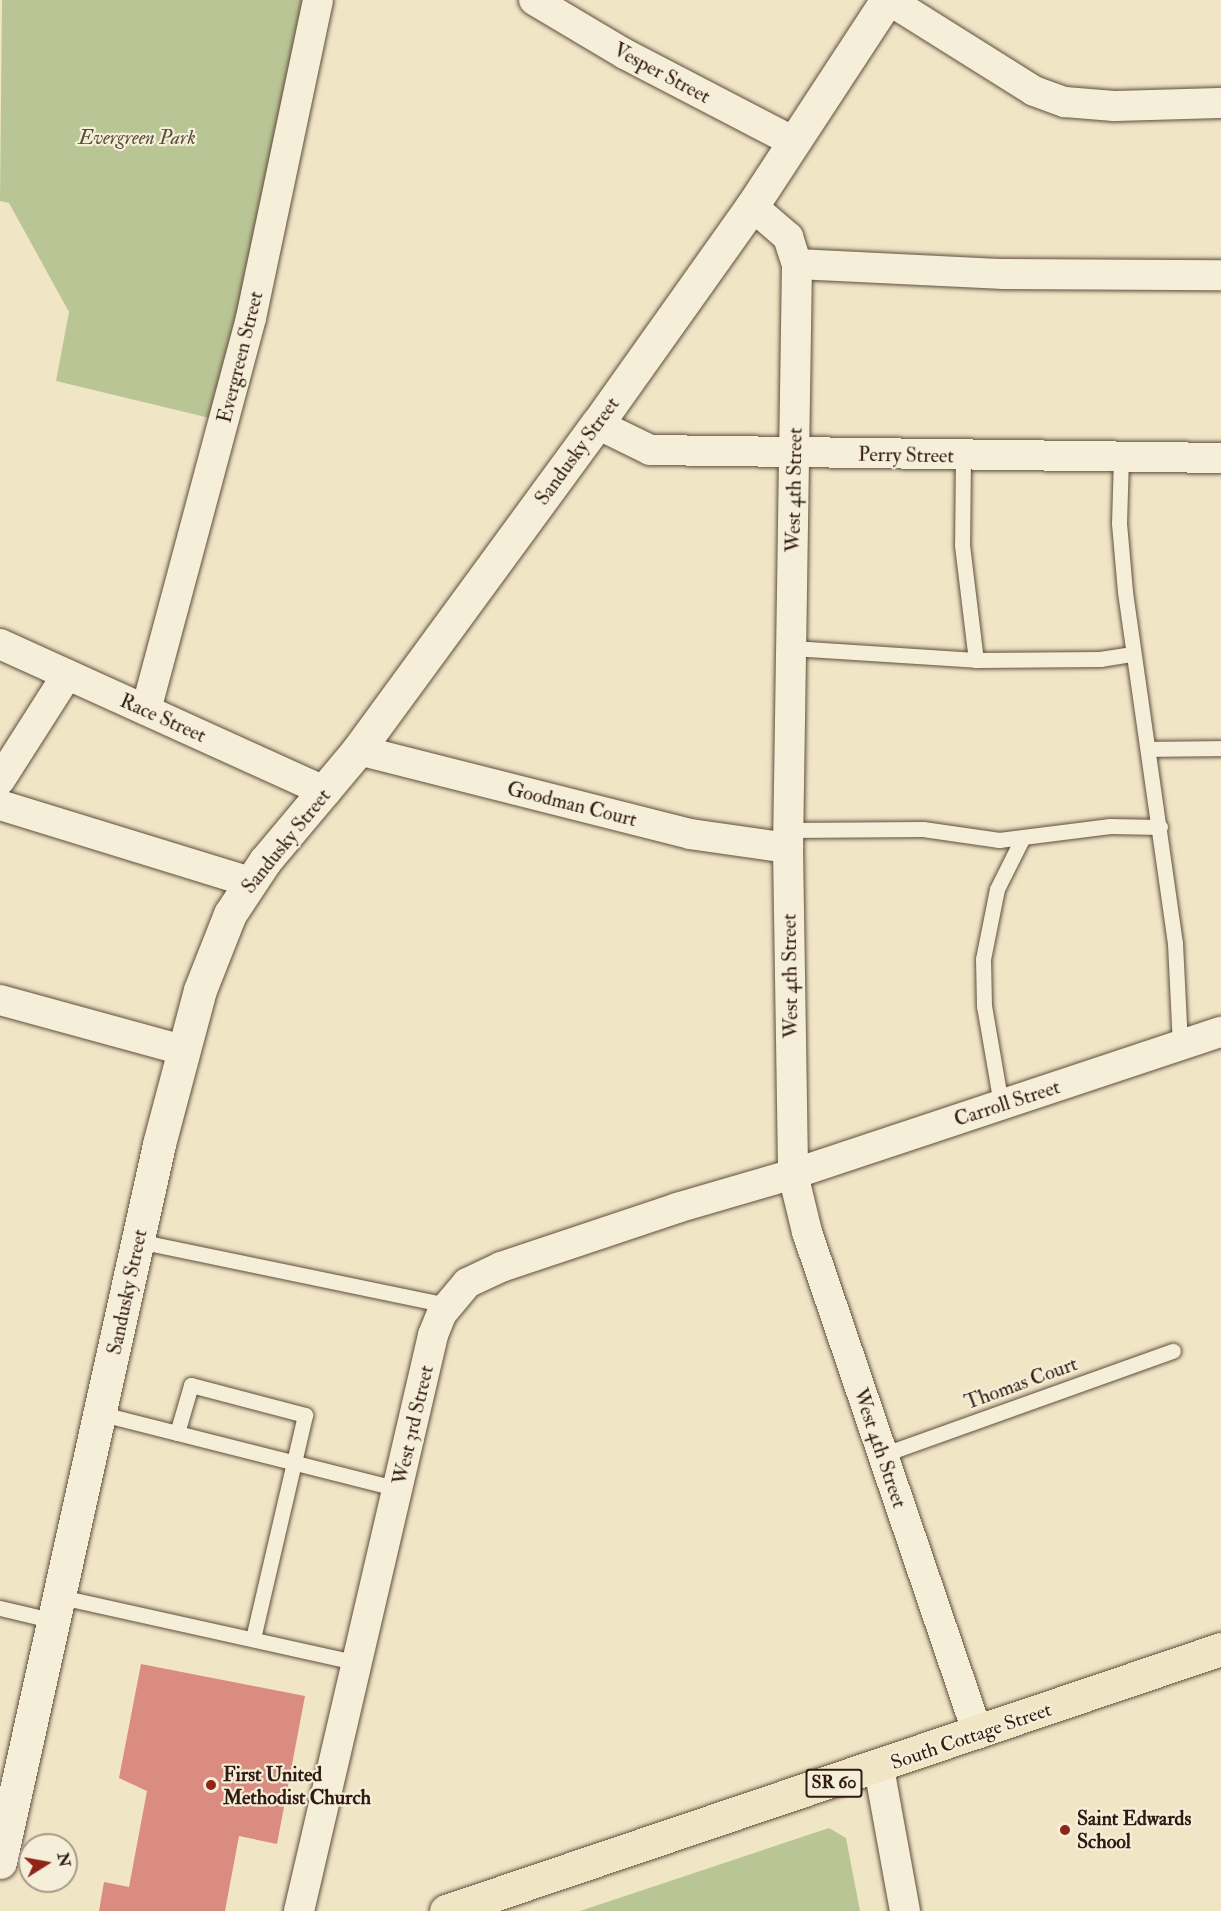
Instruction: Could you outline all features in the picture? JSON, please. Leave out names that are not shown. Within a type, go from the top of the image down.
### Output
[{"type":"main road","name":"Sandusky Street","points":[[0,1862],[5,1817],[58,1609],[138,1241],[183,1050],[213,952],[250,882],[326,792],[358,750],[597,424],[752,206],[888,0]]},
{"type":"main road","name":"South Cottage Street","points":[[446,1911],[879,1768],[1221,1649]]},
{"type":"street","name":"Evergreen Street","points":[[146,710],[251,318],[318,0]]},
{"type":"street","name":"Vesper Street","points":[[534,0],[615,49],[794,142]]},
{"type":"street","points":[[888,0],[1034,91],[1065,102],[1114,106],[1221,103]]},
{"type":"street","name":"West 4th Street","points":[[752,206],[788,237],[797,264],[789,839],[793,1174],[807,1232],[978,1734]]},
{"type":"street","points":[[797,264],[1004,274],[1221,275]]},
{"type":"street","name":"Perry Street","points":[[597,424],[650,450],[1221,458]]},
{"type":"street","name":"Race Street","points":[[0,645],[326,792]]},
{"type":"street","points":[[0,780],[68,675]]},
{"type":"street","name":"Goodman Court","points":[[358,750],[690,834],[789,839]]},
{"type":"street","points":[[0,805],[250,882]]},
{"type":"street","points":[[0,1000],[183,1050]]},
{"type":"street","name":"Carroll Street","points":[[793,1174],[1221,1032]]},
{"type":"street","name":"West 3rd Street","points":[[299,1911],[359,1663],[433,1335],[447,1305],[467,1283],[501,1267],[793,1174]]},
{"type":"street","points":[[879,1768],[905,1911]]},
{"type":"lane","points":[[963,456],[962,545],[976,660]]},
{"type":"lane","points":[[1121,457],[1119,523],[1133,654],[1160,826],[1175,943],[1180,1046]]},
{"type":"lane","points":[[792,648],[976,660],[1100,659],[1133,654]]},
{"type":"lane","points":[[1148,749],[1221,748]]},
{"type":"lane","points":[[789,839],[923,829],[982,839],[1022,839],[1110,826],[1160,826]]},
{"type":"lane","points":[[1001,1104],[984,1006],[983,959],[997,889],[1022,839]]},
{"type":"lane","points":[[138,1241],[317,1281],[447,1305]]},
{"type":"lane","name":"Thomas Court","points":[[882,1455],[1173,1351]]},
{"type":"lane","points":[[177,1433],[191,1385],[305,1414],[253,1639]]},
{"type":"lane","points":[[102,1414],[398,1489]]},
{"type":"lane","points":[[0,1608],[58,1609],[253,1639],[359,1663]]},
{"type":"green space","name":"Evergreen Park","points":[[2,0],[305,0],[218,420],[56,381],[69,312],[9,203],[0,201]]},
{"type":"green space","points":[[829,1828],[846,1838],[860,1911],[580,1911]]},
{"type":"building","name":"First United Methodist Church","points":[[141,1664],[305,1696],[277,1844],[239,1836],[225,1911],[99,1911],[104,1882],[129,1887],[147,1791],[119,1778]]},
{"type":"place","name":"First United Methodist Church","points":[[211,1785]]},
{"type":"place","name":"Saint Edwards School","points":[[1065,1830]]}]
